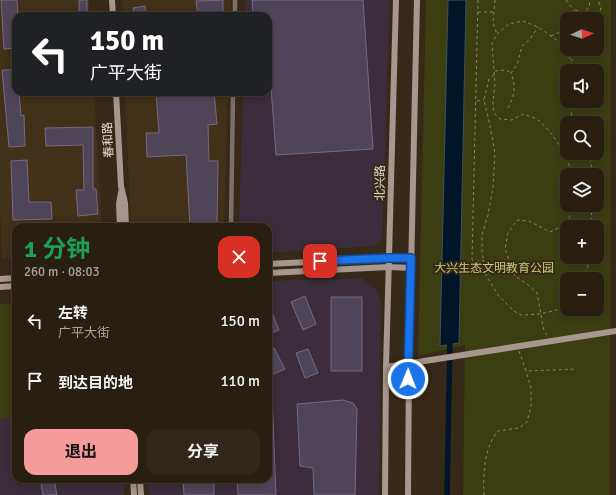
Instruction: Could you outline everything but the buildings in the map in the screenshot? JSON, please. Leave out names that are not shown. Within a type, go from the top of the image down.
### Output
[{"type":"main road","points":[[112,0],[113,12]]},
{"type":"main road","name":"北兴路","points":[[385,495],[386,367],[396,0]]},
{"type":"main road","points":[[408,495],[408,364],[417,0]]},
{"type":"main road","name":"春和路","points":[[116,96],[121,186],[119,204],[120,223]]},
{"type":"main road","name":"春和路","points":[[121,186],[125,203],[126,223]]},
{"type":"main road","points":[[272,264],[411,258]]},
{"type":"main road","points":[[272,273],[389,267],[410,268]]},
{"type":"main road","points":[[0,279],[12,278]]},
{"type":"main road","points":[[0,287],[12,286]]},
{"type":"main road","points":[[386,367],[616,331]]},
{"type":"main road","points":[[133,483],[134,495]]},
{"type":"main road","points":[[140,483],[141,495]]},
{"type":"street","points":[[235,0],[235,12]]},
{"type":"street","points":[[231,223],[233,96]]},
{"type":"path","points":[[478,0],[472,260],[484,261]]},
{"type":"path","points":[[495,0],[492,23],[497,34]]},
{"type":"path","points":[[566,0],[575,12]]},
{"type":"path","points":[[575,10],[584,12],[589,8],[590,0]]},
{"type":"path","points":[[598,0],[600,8],[599,12]]},
{"type":"path","points":[[478,12],[493,12]]},
{"type":"path","points":[[560,43],[538,27],[523,22],[509,24],[497,34],[492,44],[494,71],[493,102],[494,113],[500,119],[512,120],[523,114],[537,119],[554,138],[568,159],[571,168]]},
{"type":"path","points":[[511,73],[517,65],[522,46],[530,39],[538,27]]},
{"type":"path","points":[[551,37],[560,34]]},
{"type":"path","points":[[569,56],[570,64]]},
{"type":"path","points":[[571,61],[578,56]]},
{"type":"path","points":[[494,71],[506,70],[511,73],[515,84],[513,96],[508,108]]},
{"type":"path","points":[[494,75],[489,79],[484,100],[495,153],[493,187],[488,215],[482,235],[486,275],[498,295],[514,311],[521,315],[540,314],[560,309]]},
{"type":"path","points":[[476,101],[484,100]]},
{"type":"path","points":[[553,341],[544,332],[537,293],[515,276],[505,249],[508,233],[517,220],[529,221],[550,232],[562,227],[569,219],[572,212]]},
{"type":"path","points":[[484,495],[483,472],[492,438],[498,431],[519,428],[527,422],[531,406],[531,388],[517,347]]},
{"type":"path","points":[[526,371],[577,369]]},
{"type":"shaded area","points":[[0,0],[89,0],[90,12],[12,12],[12,96],[94,96],[102,223],[12,223],[12,258],[2,259],[0,212]]},
{"type":"shaded area","points":[[122,0],[231,0],[231,12],[122,12]]},
{"type":"shaded area","points":[[246,0],[390,0],[382,241],[374,246],[272,253],[272,223],[239,223],[243,96],[272,96],[272,12],[246,12]]},
{"type":"shaded area","points":[[125,96],[228,96],[224,223],[131,223]]},
{"type":"shaded area","points":[[362,278],[377,291],[381,302],[379,495],[149,495],[148,483],[272,483],[272,281]]},
{"type":"shaded area","points":[[12,418],[12,483],[124,483],[124,495],[0,495],[0,419]]},
{"type":"green space","name":"大兴生态文明教育公园","points":[[426,0],[611,0],[610,495],[463,495],[465,345],[418,356]]},
{"type":"green space","points":[[12,303],[12,418],[0,419],[0,304]]},
{"type":"water","points":[[448,0],[466,0],[459,343],[440,346]]},
{"type":"waterway","points":[[447,495],[450,338]]},
{"type":"route","points":[[320,261],[411,258],[408,379]]}]
